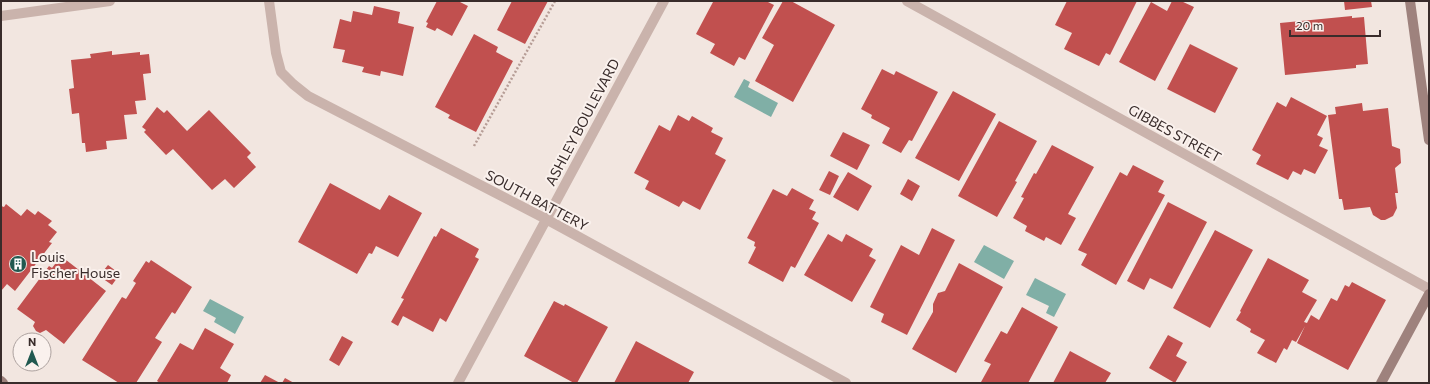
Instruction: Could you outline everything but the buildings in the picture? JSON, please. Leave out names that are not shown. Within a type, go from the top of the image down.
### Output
[{"type":"street","points":[[1,16],[110,1]]},
{"type":"street","name":"SOUTH BATTERY","points":[[269,1],[276,53],[281,72],[308,96],[546,219],[846,383]]},
{"type":"street","name":"ASHLEY BOULEVARD","points":[[458,383],[664,1]]},
{"type":"street","name":"GIBBES STREET","points":[[907,1],[1429,290]]},
{"type":"street","points":[[1410,1],[1429,140]]},
{"type":"street","points":[[1381,383],[1429,294]]},
{"type":"path","points":[[474,146],[554,1]]},
{"type":"water","points":[[744,79],[750,82],[748,87],[778,103],[771,117],[734,97]]},
{"type":"water","points":[[984,245],[1014,261],[1004,279],[974,262]]},
{"type":"water","points":[[1035,278],[1066,294],[1054,317],[1046,313],[1049,306],[1026,295]]},
{"type":"water","points":[[210,299],[244,317],[235,334],[214,322],[216,318],[203,311]]},
{"type":"place","name":"Louis Fischer House","points":[[18,264]]}]
